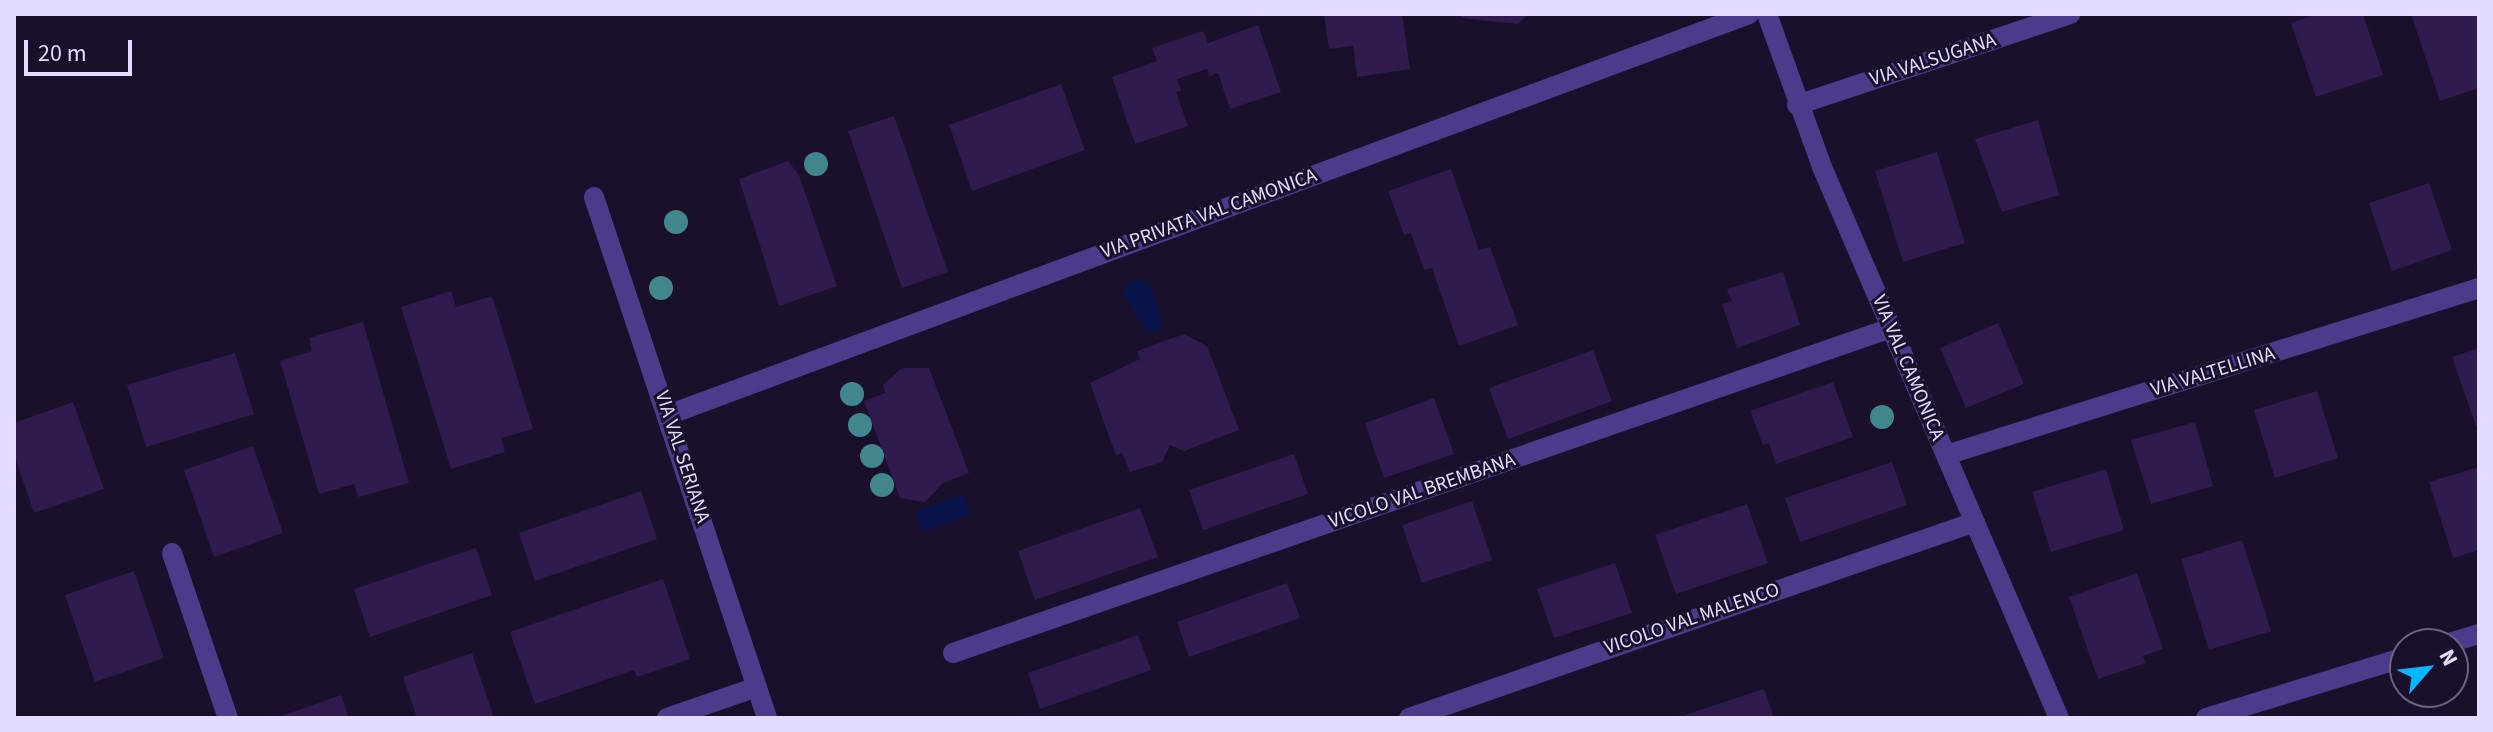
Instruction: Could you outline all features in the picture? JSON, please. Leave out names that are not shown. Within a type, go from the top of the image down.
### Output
[{"type":"street","name":"VIA PRIVATA VAL CAMONICA","points":[[668,415],[1749,14]]},
{"type":"street","name":"VIA VAL CAMONICA","points":[[1767,14],[1797,105],[2059,718]]},
{"type":"street","name":"VIA VALSUGANA","points":[[1797,105],[2070,14]]},
{"type":"street","name":"VIA VAL SERIANA","points":[[594,197],[767,718]]},
{"type":"street","name":"VIA VALTELLINA","points":[[1946,455],[2479,288]]},
{"type":"street","name":"VICOLO VAL BREMBANA","points":[[953,653],[1891,328]]},
{"type":"street","name":"VICOLO VAL MALENCO","points":[[1409,718],[1975,522]]},
{"type":"street","points":[[172,553],[228,718]]},
{"type":"street","points":[[2206,718],[2389,662]]},
{"type":"street","points":[[667,718],[757,687]]},
{"type":"shaded area","points":[[1134,278],[1149,283],[1161,317],[1162,327],[1149,334],[1122,294]]},
{"type":"shaded area","points":[[963,494],[971,514],[923,532],[916,512]]},
{"type":"building","points":[[1324,14],[1402,14],[1410,69],[1357,77],[1353,46],[1329,49]]},
{"type":"building","points":[[1461,14],[1528,14],[1518,24],[1461,18]]},
{"type":"building","points":[[2317,14],[2363,14],[2383,75],[2316,97],[2291,23]]},
{"type":"building","points":[[2411,14],[2479,14],[2479,88],[2440,101]]},
{"type":"building","points":[[1258,25],[1281,92],[1230,109],[1218,73],[1209,76],[1207,69],[1177,79],[1181,90],[1176,92],[1188,126],[1135,144],[1112,77],[1157,61],[1152,48],[1203,31],[1208,43]]},
{"type":"building","points":[[1061,84],[1085,150],[972,191],[949,125]]},
{"type":"building","points":[[894,116],[948,272],[902,288],[848,131]]},
{"type":"building","points":[[2038,120],[2059,195],[2002,212],[1975,139]]},
{"type":"building","points":[[1937,152],[1965,243],[1903,262],[1875,171]]},
{"type":"building","points":[[788,161],[799,175],[837,286],[779,306],[739,179]]},
{"type":"building","points":[[1451,169],[1479,250],[1490,247],[1518,325],[1459,346],[1432,268],[1424,270],[1411,233],[1404,235],[1388,191]]},
{"type":"building","points":[[2429,183],[2452,250],[2392,271],[2369,203]]},
{"type":"building","points":[[1783,272],[1800,325],[1737,348],[1722,304],[1732,301],[1727,289]]},
{"type":"building","points":[[451,291],[456,307],[492,296],[533,429],[501,438],[505,452],[451,469],[401,307]]},
{"type":"building","points":[[363,322],[409,483],[358,497],[354,484],[319,494],[280,361],[312,351],[309,338]]},
{"type":"building","points":[[1998,323],[2024,384],[1966,408],[1940,348]]},
{"type":"building","points":[[1184,334],[1207,346],[1239,430],[1184,451],[1170,445],[1162,462],[1130,472],[1122,453],[1116,456],[1090,383],[1140,359],[1137,351]]},
{"type":"building","points":[[2479,348],[2479,425],[2476,426],[2452,357]]},
{"type":"building","points":[[1593,350],[1612,401],[1508,439],[1489,388]]},
{"type":"building","points":[[235,353],[254,414],[146,447],[127,385]]},
{"type":"building","points":[[902,368],[929,368],[969,473],[943,483],[925,502],[900,498],[864,401],[885,393],[883,385]]},
{"type":"building","points":[[1833,382],[1853,437],[1776,464],[1769,443],[1763,445],[1750,411]]},
{"type":"building","points":[[2317,391],[2338,458],[2275,478],[2254,410]]},
{"type":"building","points":[[1434,398],[1454,454],[1384,478],[1365,423]]},
{"type":"building","points":[[73,402],[104,489],[34,513],[14,454],[14,423]]},
{"type":"building","points":[[2195,422],[2213,486],[2151,504],[2131,440]]},
{"type":"building","points":[[253,446],[283,533],[214,557],[184,470]]},
{"type":"building","points":[[1294,454],[1308,494],[1203,530],[1189,490]]},
{"type":"building","points":[[1892,462],[1907,505],[1800,542],[1785,498]]},
{"type":"building","points":[[2479,467],[2479,550],[2453,558],[2429,482]]},
{"type":"building","points":[[2106,469],[2124,530],[2051,552],[2032,492]]},
{"type":"building","points":[[641,491],[657,539],[535,581],[519,533]]},
{"type":"building","points":[[1472,501],[1492,560],[1422,583],[1402,525]]},
{"type":"building","points":[[1747,504],[1768,563],[1676,594],[1655,535]]},
{"type":"building","points":[[1140,508],[1158,557],[1035,600],[1018,551]]},
{"type":"building","points":[[2242,540],[2271,631],[2209,650],[2181,559]]},
{"type":"building","points":[[476,548],[492,595],[370,637],[354,589]]},
{"type":"building","points":[[1615,563],[1632,613],[1554,638],[1537,589]]},
{"type":"building","points":[[134,571],[164,658],[95,682],[65,595]]},
{"type":"building","points":[[2137,573],[2163,649],[2143,656],[2146,663],[2098,679],[2069,597]]},
{"type":"building","points":[[663,579],[690,659],[637,677],[634,670],[535,704],[510,632]]},
{"type":"building","points":[[1287,583],[1300,618],[1189,657],[1177,622]]},
{"type":"building","points":[[1138,635],[1151,670],[1040,709],[1028,673]]},
{"type":"building","points":[[472,653],[494,718],[417,718],[403,677]]},
{"type":"building","points":[[1764,689],[1774,718],[1686,718],[1685,715]]},
{"type":"building","points":[[341,695],[349,718],[276,718]]}]
